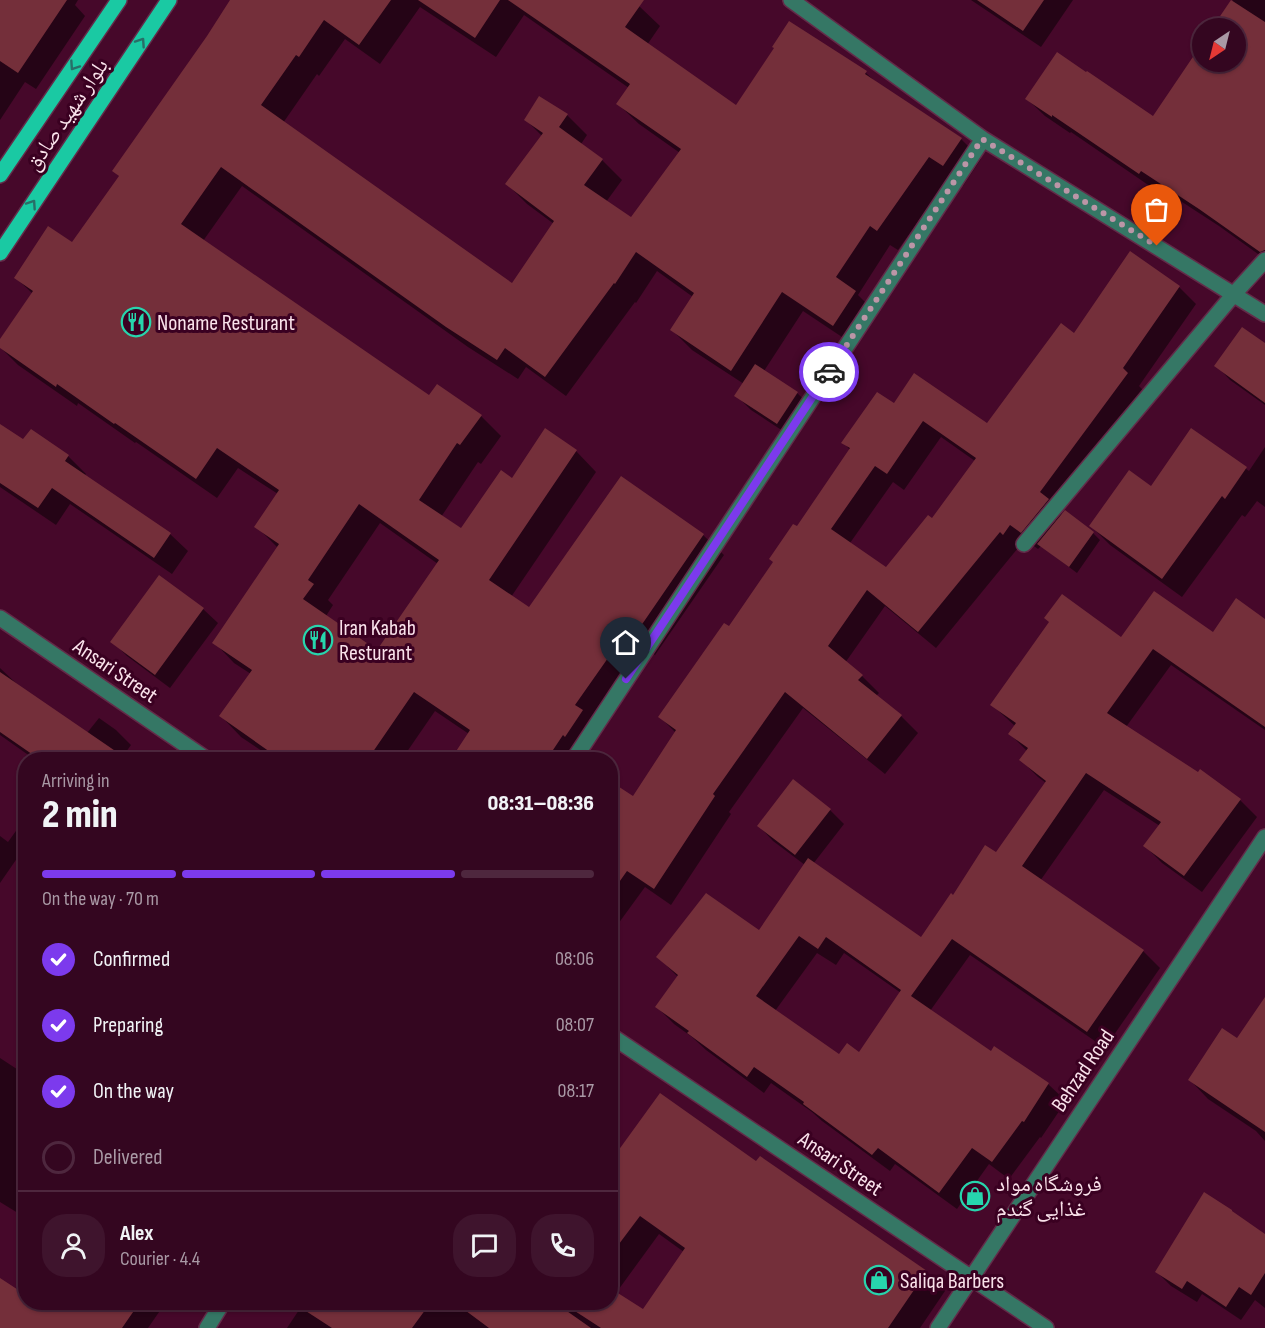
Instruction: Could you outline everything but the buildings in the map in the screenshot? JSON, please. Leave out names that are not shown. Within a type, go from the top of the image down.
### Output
[{"type":"main road","name":"بلوار شهید صادق","points":[[0,175],[118,0]]},
{"type":"main road","name":"بلوار شهید صادق","points":[[0,253],[169,0]]},
{"type":"street","points":[[790,0],[982,139],[1265,314]]},
{"type":"street","points":[[579,752],[982,139]]},
{"type":"street","points":[[1024,544],[1265,260]]},
{"type":"street","name":"Ansari Street","points":[[0,618],[196,752]]},
{"type":"street","name":"Behzad Road","points":[[938,1328],[1265,837]]},
{"type":"street","name":"Ansari Street","points":[[618,1040],[1046,1328]]},
{"type":"street","points":[[207,1328],[218,1310]]},
{"type":"way so far","points":[[829,372],[982,139],[1157,246]]},
{"type":"place","name":"Noname Resturant","points":[[136,322]]},
{"type":"place","name":"Iran Kabab Resturant","points":[[318,640]]},
{"type":"place","name":"فروشگاه مواد غذایی گندم","points":[[975,1196]]},
{"type":"place","name":"Saliqa Barbers","points":[[879,1280]]},
{"type":"route","points":[[626,679],[829,372]]}]
